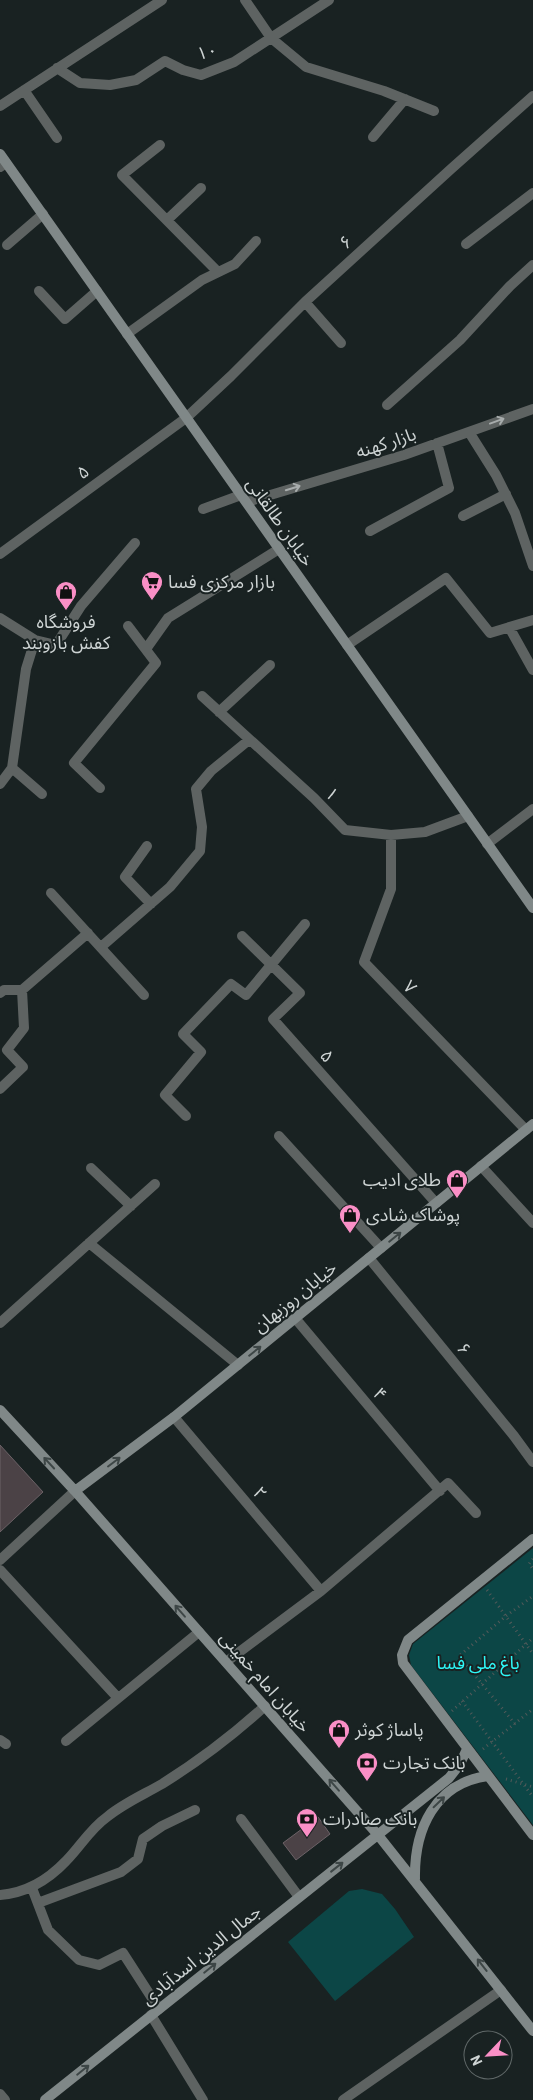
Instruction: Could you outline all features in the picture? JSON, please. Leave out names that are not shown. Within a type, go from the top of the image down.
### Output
[{"type":"street","points":[[0,106],[162,0]]},
{"type":"street","points":[[245,0],[270,38],[306,67],[384,91],[434,111]]},
{"type":"street","name":"۱۰","points":[[57,68],[80,84],[110,85],[136,80],[165,61],[183,70],[201,74],[234,62],[329,0]]},
{"type":"street","points":[[24,90],[57,138]]},
{"type":"street","name":"۶","points":[[186,418],[232,376],[305,302],[533,96]]},
{"type":"street","points":[[373,137],[405,99]]},
{"type":"street","points":[[160,145],[122,175],[218,272]]},
{"type":"street","name":"خیابان طالقانی","points":[[0,154],[3,165],[42,214],[128,334],[533,908]]},
{"type":"street","points":[[167,220],[201,188]]},
{"type":"street","points":[[466,244],[533,193]]},
{"type":"street","points":[[7,245],[42,214]]},
{"type":"street","points":[[128,334],[202,280],[235,264],[256,241]]},
{"type":"street","points":[[387,405],[460,340],[510,286],[533,265]]},
{"type":"street","points":[[39,291],[65,319],[97,291]]},
{"type":"street","points":[[305,302],[340,343]]},
{"type":"street","name":"بازار کهنه","points":[[203,509],[404,455],[533,409]]},
{"type":"street","name":"۵","points":[[0,554],[186,418]]},
{"type":"street","points":[[469,432],[506,494],[515,513],[533,566]]},
{"type":"street","points":[[370,531],[450,488],[437,443]]},
{"type":"street","points":[[464,516],[506,494]]},
{"type":"street","points":[[0,618],[35,640],[56,645],[81,606],[135,543]]},
{"type":"street","points":[[146,649],[168,618],[279,549]]},
{"type":"street","points":[[347,645],[446,578],[490,632],[533,620]]},
{"type":"street","points":[[100,788],[74,763],[156,663],[128,626]]},
{"type":"street","points":[[509,627],[533,670]]},
{"type":"street","points":[[0,784],[12,768],[26,669],[35,640]]},
{"type":"street","points":[[219,712],[270,664]]},
{"type":"street","name":"۱","points":[[202,696],[314,798],[345,830],[391,835],[425,832],[468,816]]},
{"type":"street","points":[[101,948],[170,887],[200,851],[202,827],[196,789],[211,772],[249,740]]},
{"type":"street","points":[[12,768],[42,794]]},
{"type":"street","points":[[488,844],[533,809]]},
{"type":"street","name":"۷","points":[[391,835],[391,889],[364,962],[529,1127]]},
{"type":"street","points":[[147,846],[125,877],[151,904]]},
{"type":"street","points":[[51,892],[144,995]]},
{"type":"street","points":[[186,1116],[165,1095],[201,1052],[183,1034],[231,984],[246,995],[306,924]]},
{"type":"street","points":[[0,994],[4,990],[22,990],[88,933]]},
{"type":"street","name":"۵","points":[[242,936],[300,993],[273,1019],[436,1204]]},
{"type":"street","points":[[0,1089],[23,1066],[7,1050],[24,1028],[22,990]]},
{"type":"street","name":"خیابان روزبهان","points":[[75,1492],[174,1417],[529,1127]]},
{"type":"street","points":[[279,1136],[381,1248]]},
{"type":"street","points":[[481,1166],[533,1224]]},
{"type":"street","points":[[91,1168],[131,1206]]},
{"type":"street","points":[[0,1323],[156,1184]]},
{"type":"street","points":[[89,1243],[238,1365]]},
{"type":"street","name":"۶","points":[[369,1258],[533,1462]]},
{"type":"street","name":"۴","points":[[295,1318],[440,1491]]},
{"type":"street","name":"خیابان امام خمینی","points":[[0,1410],[75,1492],[378,1835],[415,1879],[533,2031]]},
{"type":"street","name":"۲","points":[[174,1417],[321,1591]]},
{"type":"street","points":[[226,1662],[321,1591],[448,1483],[476,1513]]},
{"type":"street","points":[[0,1560],[75,1492]]},
{"type":"street","points":[[533,1539],[408,1640],[402,1655],[403,1664],[533,1835]]},
{"type":"street","points":[[0,1570],[118,1698]]},
{"type":"street","points":[[66,1741],[199,1632]]},
{"type":"street","points":[[0,1895],[32,1888],[65,1862],[79,1844],[105,1818],[133,1798],[161,1784],[207,1753],[265,1706]]},
{"type":"street","name":"جمال الدین اسدآبادی","points":[[45,2100],[449,1778],[470,1752]]},
{"type":"street","points":[[415,1879],[418,1837],[425,1819],[435,1804],[452,1790],[473,1778],[488,1776]]},
{"type":"street","points":[[38,1903],[122,1872],[138,1859],[143,1839],[162,1826],[195,1810]]},
{"type":"street","points":[[242,1819],[299,1897]]},
{"type":"street","points":[[32,1888],[48,1930],[79,1960],[99,1966],[124,1953],[203,2100]]},
{"type":"street","points":[[343,2100],[357,2096],[501,1990]]},
{"type":"street","points":[[0,2094],[4,2100]]},
{"type":"path","points":[[533,1559],[529,1564],[533,1569]]},
{"type":"path","points":[[480,1582],[533,1654]]},
{"type":"path","points":[[515,1724],[459,1656],[533,1596]]},
{"type":"path","points":[[444,1718],[533,1638]]},
{"type":"path","points":[[462,1701],[533,1796]]},
{"type":"path","points":[[470,1752],[494,1742],[533,1709]]},
{"type":"path","points":[[488,1776],[533,1787]]},
{"type":"green space","name":"باغ ملی فسا","points":[[533,1548],[533,1825],[411,1665],[409,1655],[413,1644]]},
{"type":"green space","points":[[362,1889],[382,1894],[414,1937],[335,2001],[288,1942],[349,1891]]},
{"type":"building","points":[[0,1445],[43,1492],[0,1532]]},
{"type":"building","name":"بانک صادرات","points":[[318,1817],[330,1834],[296,1860],[283,1843]]},
{"type":"place","name":"بازار مرکزی فسا","points":[[152,601]]},
{"type":"place","name":"فروشگاه کفش بازوبند","points":[[66,611]]},
{"type":"place","name":"طلای ادیب","points":[[457,1199]]},
{"type":"place","name":"پوشاک شادی","points":[[350,1234]]},
{"type":"place","name":"پاساژ کوثر","points":[[339,1749]]},
{"type":"place","name":"بانک تجارت","points":[[367,1782]]},
{"type":"place","name":"بانک صادرات","points":[[307,1838]]}]
